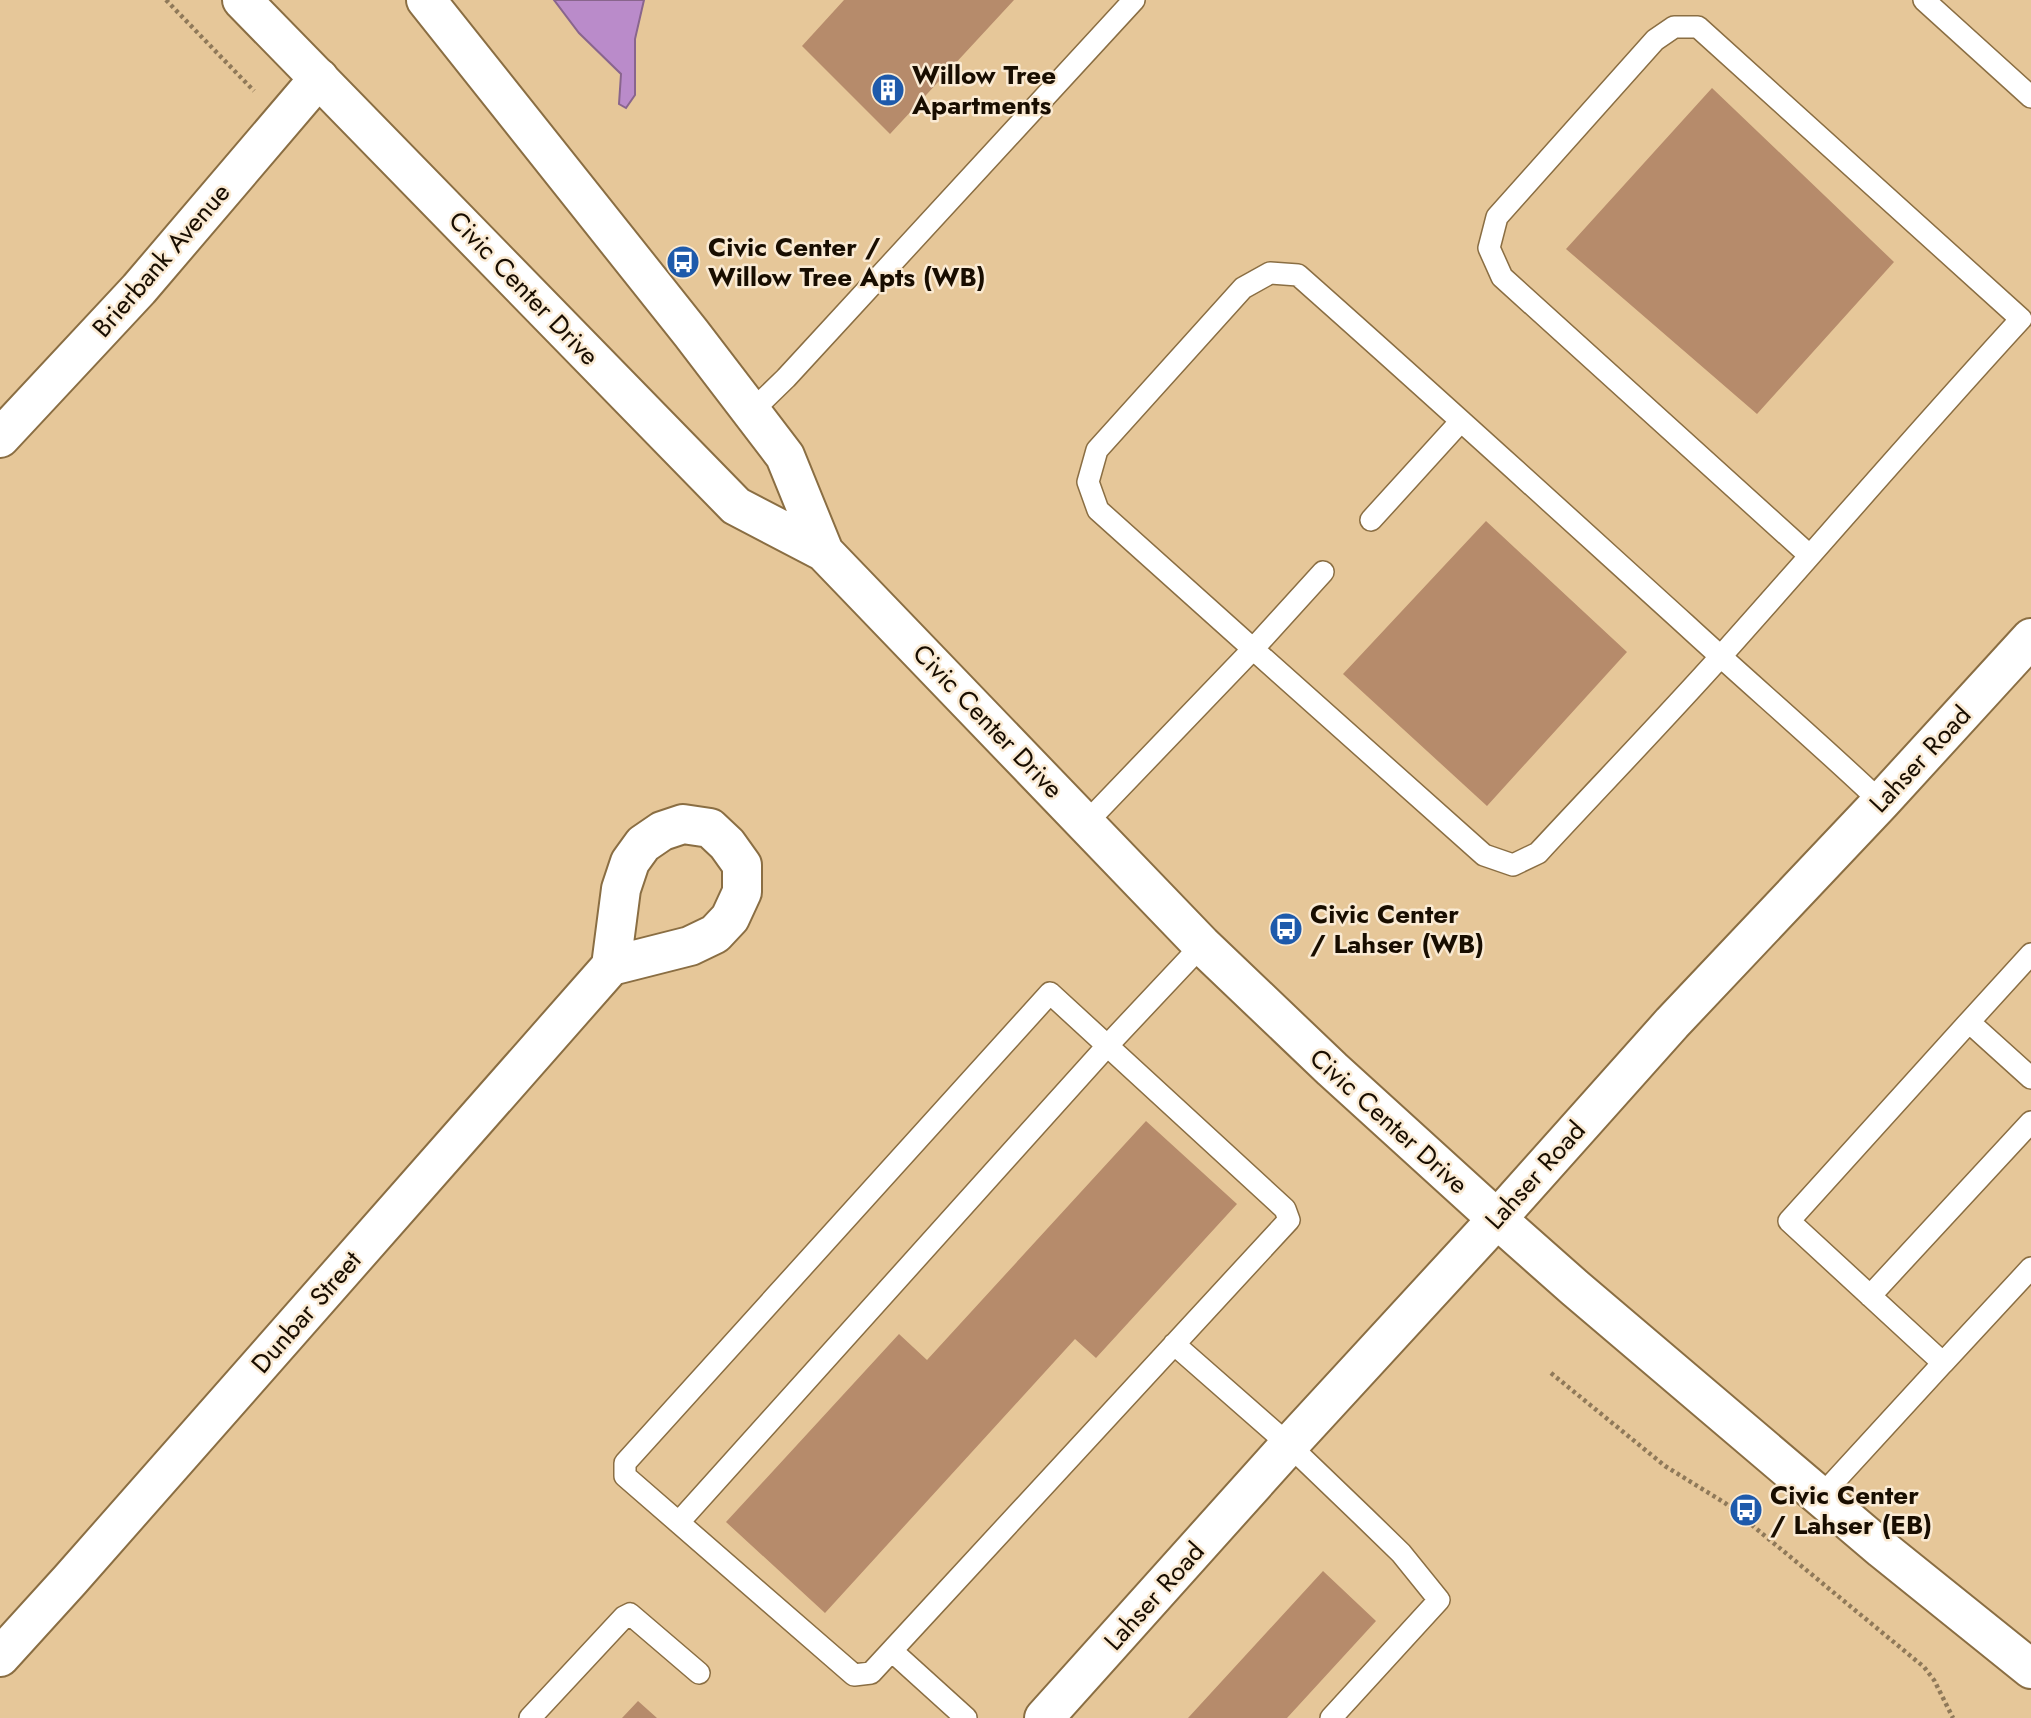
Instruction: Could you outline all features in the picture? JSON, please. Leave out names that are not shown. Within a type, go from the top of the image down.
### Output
[{"type":"street","name":"Civic Center Drive","points":[[242,0],[736,506],[824,552],[1202,945],[1332,1069],[1497,1219],[1882,1549],[2031,1669]]},
{"type":"street","name":"Civic Center Drive","points":[[426,0],[785,456],[824,552]]},
{"type":"street","name":"Brierbank Avenue","points":[[0,438],[139,289],[319,78]]},
{"type":"street","name":"Lahser Road","points":[[1044,1718],[1672,1023],[1881,802],[2031,638]]},
{"type":"street","name":"Dunbar Street","points":[[0,1657],[611,966]]},
{"type":"lane","points":[[752,411],[786,378],[1134,0]]},
{"type":"lane","points":[[1924,0],[2031,97]]},
{"type":"lane","points":[[1809,555],[1502,277],[1489,248],[1497,218],[1655,40],[1674,26],[1698,27],[2026,323],[1934,414],[1720,657],[1538,853],[1513,865],[1484,855],[1098,510],[1088,482],[1097,450],[1243,288],[1270,273],[1298,275],[1720,657],[1811,735],[1881,802]]},
{"type":"lane","points":[[1371,520],[1461,421]]},
{"type":"lane","points":[[1086,823],[1323,572]]},
{"type":"lane","points":[[679,1522],[1108,1045],[1202,945]]},
{"type":"lane","points":[[1943,1363],[1788,1221],[2031,954]]},
{"type":"lane","points":[[1051,993],[1108,1045],[1285,1209],[1289,1220],[871,1674],[854,1675],[625,1476],[625,1463],[1051,993]]},
{"type":"lane","points":[[1969,1022],[2029,1072]]},
{"type":"lane","points":[[1870,1296],[2031,1122]]},
{"type":"lane","points":[[1821,1496],[2031,1268]]},
{"type":"lane","points":[[1174,1344],[1289,1445],[1401,1553],[1439,1600],[1331,1718]]},
{"type":"lane","points":[[530,1718],[624,1616],[630,1614],[699,1673]]},
{"type":"lane","points":[[892,1651],[966,1718]]},
{"type":"path","points":[[166,0],[257,94]]},
{"type":"path","points":[[1551,1373],[1665,1466],[1725,1503],[1924,1667],[1934,1680],[1953,1718]]},
{"type":"shaded area","points":[[554,0],[644,0],[635,39],[635,95],[626,108],[619,104],[621,74],[579,33]]},
{"type":"building","name":"Willow Tree Apartments","points":[[844,0],[1014,0],[890,134],[802,46]]},
{"type":"building","points":[[1712,88],[1894,262],[1757,414],[1566,249]]},
{"type":"building","points":[[1486,521],[1627,652],[1487,806],[1343,674]]},
{"type":"building","points":[[1146,1121],[1237,1204],[1096,1358],[1075,1339],[825,1613],[726,1522],[899,1334],[927,1360]]},
{"type":"building","points":[[1323,1571],[1376,1621],[1287,1718],[1188,1718]]},
{"type":"building","points":[[638,1701],[657,1718],[622,1718]]},
{"type":"place","name":"Willow Tree Apartments","points":[[888,90]]},
{"type":"place","name":"Civic Center / Willow Tree Apts (WB)","points":[[683,262]]},
{"type":"place","name":"Civic Center / Lahser (WB)","points":[[1286,929]]},
{"type":"place","name":"Civic Center / Lahser (EB)","points":[[1746,1510]]}]
